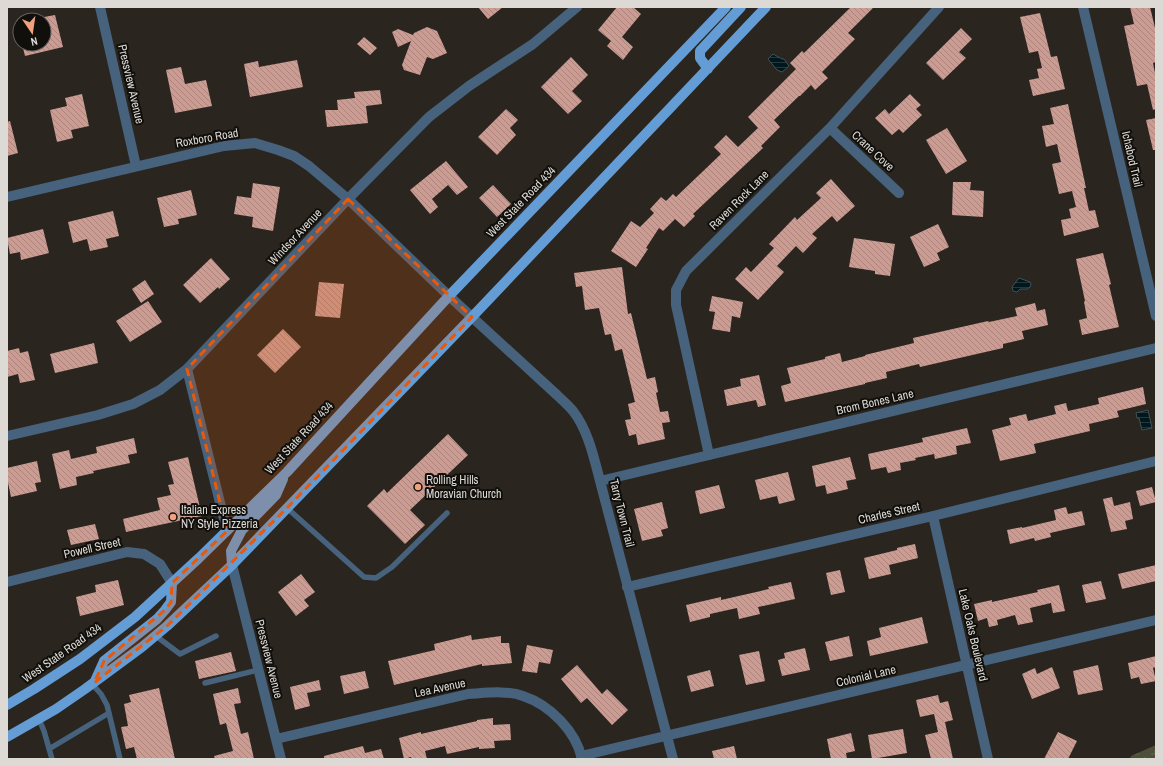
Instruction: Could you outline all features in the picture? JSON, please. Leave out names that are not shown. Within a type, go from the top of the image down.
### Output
[{"type":"main road","name":"West State Road 434","points":[[7,705],[80,659],[134,617],[200,558],[287,472],[449,296],[726,7]]},
{"type":"main road","points":[[708,69],[700,58],[700,51],[741,7]]},
{"type":"main road","points":[[7,737],[39,719],[93,683],[156,636],[232,565],[472,317],[766,7]]},
{"type":"main road","points":[[232,565],[231,551],[242,530],[276,494],[287,472]]},
{"type":"main road","points":[[93,683],[104,661],[157,619],[165,610],[171,602],[172,583]]},
{"type":"street","name":"Pressview Avenue","points":[[100,7],[136,166]]},
{"type":"street","name":"Windsor Avenue","points":[[7,436],[98,415],[132,404],[160,390],[187,369],[348,199],[429,117],[469,86],[533,44],[578,7]]},
{"type":"street","name":"Raven Rock Lane","points":[[709,455],[676,305],[676,290],[686,271],[830,128],[939,7]]},
{"type":"street","name":"Ichabod Trail","points":[[1083,7],[1156,316]]},
{"type":"street","name":"Crane Cove","points":[[830,128],[899,193]]},
{"type":"street","name":"Roxboro Road","points":[[7,197],[224,146],[255,143],[294,156],[309,166],[348,199],[472,317]]},
{"type":"street","name":"Tarry Town Trail","points":[[472,317],[558,395],[574,412],[586,434],[600,481],[673,759]]},
{"type":"street","name":"Brom Bones Lane","points":[[600,481],[1156,348]]},
{"type":"street","points":[[187,369],[227,531]]},
{"type":"street","name":"Charles Street","points":[[627,587],[933,516],[1156,461]]},
{"type":"street","name":"Lake Oaks Boulevard","points":[[933,516],[988,759]]},
{"type":"street","name":"Powell Street","points":[[7,582],[127,552],[144,554],[160,564],[172,583]]},
{"type":"street","name":"Pressview Avenue","points":[[232,565],[281,759]]},
{"type":"street","name":"Colonial Lane","points":[[582,757],[1156,620]]},
{"type":"street","name":"Lea Avenue","points":[[276,739],[468,694],[498,692],[522,695],[540,704],[553,714],[575,740],[582,757]]},
{"type":"lane","points":[[287,508],[364,577],[376,578],[392,567],[447,513]]},
{"type":"lane","points":[[156,636],[180,654],[216,636]]},
{"type":"lane","points":[[205,684],[258,670]]},
{"type":"lane","points":[[93,683],[107,704],[120,759]]},
{"type":"lane","points":[[49,749],[109,713]]},
{"type":"lane","points":[[39,719],[52,759]]},
{"type":"highlighted area","points":[[348,199],[472,317],[287,508],[167,626],[94,683],[104,661],[165,610],[171,602],[172,583],[227,531],[187,369]]},
{"type":"green space","points":[[1156,745],[1156,759],[1130,759],[1131,756]]},
{"type":"water","points":[[773,54],[784,59],[789,66],[782,72],[777,70],[768,59]]},
{"type":"water","points":[[1019,278],[1030,282],[1030,287],[1027,289],[1020,289],[1017,292],[1013,291],[1012,287]]},
{"type":"water","points":[[1148,410],[1152,428],[1142,430],[1136,413]]},
{"type":"building","points":[[478,7],[503,7],[488,19]]},
{"type":"building","points":[[617,7],[633,7],[641,14],[622,37],[633,47],[623,60],[607,46],[611,41],[598,30]]},
{"type":"building","points":[[851,7],[874,7],[848,33],[855,39],[822,72],[828,78],[815,90],[811,85],[774,120],[780,127],[761,146],[763,148],[693,214],[695,216],[684,227],[675,219],[663,231],[659,228],[636,267],[611,251],[631,221],[640,227],[654,213],[650,209],[661,197],[666,201],[673,194],[676,197],[721,154],[714,147],[726,135],[738,147],[758,128],[748,117],[796,69],[790,63],[802,51],[804,53]]},
{"type":"building","points":[[1130,7],[1150,7],[1156,32],[1156,62],[1153,63],[1156,78],[1156,109],[1153,110],[1147,84],[1137,86],[1124,26],[1134,24]]},
{"type":"building","points":[[1040,13],[1051,57],[1057,56],[1065,89],[1033,96],[1029,80],[1039,78],[1037,69],[1042,68],[1038,51],[1029,53],[1020,17]]},
{"type":"building","points":[[55,15],[63,47],[52,50],[52,16]]},
{"type":"building","points":[[427,27],[437,31],[447,53],[433,59],[427,57],[420,75],[404,70],[402,65],[411,41],[398,47],[392,32],[398,29],[413,35],[414,33]]},
{"type":"building","points":[[961,28],[972,39],[959,52],[966,58],[943,80],[926,63]]},
{"type":"building","points":[[364,37],[377,48],[370,55],[357,44]]},
{"type":"building","points":[[24,52],[42,52],[25,56]]},
{"type":"building","points":[[571,57],[588,75],[572,91],[582,101],[568,114],[541,87]]},
{"type":"building","points":[[297,60],[303,87],[250,97],[244,64],[258,61],[259,67]]},
{"type":"building","points":[[181,67],[185,84],[206,80],[212,106],[175,113],[166,70]]},
{"type":"building","points":[[380,90],[382,104],[366,106],[368,123],[327,127],[325,110],[338,110],[337,100],[355,98],[354,92]]},
{"type":"building","points":[[82,94],[89,126],[71,130],[73,138],[57,142],[50,110],[67,106],[65,98]]},
{"type":"building","points":[[910,94],[921,105],[916,109],[922,115],[903,133],[899,129],[892,135],[875,118],[885,109],[889,114]]},
{"type":"building","points":[[1068,104],[1086,188],[1084,188],[1089,211],[1095,210],[1099,227],[1064,236],[1061,220],[1071,218],[1069,209],[1076,207],[1072,191],[1059,194],[1052,164],[1061,162],[1057,144],[1046,147],[1042,126],[1054,124],[1050,108]]},
{"type":"building","points":[[506,109],[518,120],[510,128],[516,135],[497,155],[478,137]]},
{"type":"building","points":[[1156,118],[1156,150],[1153,150],[1146,120]]},
{"type":"building","points":[[10,121],[18,153],[7,156],[7,122]]},
{"type":"building","points":[[947,128],[967,161],[946,174],[926,140]]},
{"type":"building","points":[[446,161],[468,187],[457,195],[448,185],[432,199],[438,207],[430,214],[410,190]]},
{"type":"building","points":[[831,179],[855,206],[837,222],[832,216],[812,234],[817,238],[803,253],[796,246],[777,266],[784,272],[758,300],[735,279],[746,267],[751,272],[774,248],[769,244],[795,217],[797,220],[821,198],[816,193]]},
{"type":"building","points":[[953,182],[971,182],[970,190],[984,191],[983,217],[952,215]]},
{"type":"building","points":[[253,183],[280,187],[273,231],[252,227],[253,217],[234,214],[237,196],[251,198]]},
{"type":"building","points":[[493,185],[511,204],[497,217],[479,198]]},
{"type":"building","points":[[191,190],[197,215],[178,219],[179,224],[164,227],[157,198]]},
{"type":"building","points":[[113,211],[119,236],[106,239],[108,247],[90,251],[87,239],[73,243],[68,222]]},
{"type":"building","points":[[938,224],[949,247],[937,253],[940,260],[924,267],[910,237]]},
{"type":"building","points":[[43,229],[49,253],[21,260],[20,252],[10,254],[7,238]]},
{"type":"building","points":[[854,238],[895,244],[890,276],[875,274],[875,271],[849,267]]},
{"type":"building","points":[[1103,253],[1111,284],[1109,285],[1119,327],[1082,335],[1079,320],[1087,318],[1076,259]]},
{"type":"building","points":[[211,258],[230,279],[219,289],[218,287],[200,303],[183,285]]},
{"type":"building","points":[[622,267],[628,314],[631,313],[647,379],[655,377],[658,392],[656,393],[660,412],[668,411],[670,422],[662,423],[665,439],[638,445],[636,434],[629,436],[625,420],[631,419],[628,404],[635,402],[622,349],[615,351],[611,334],[605,335],[599,308],[585,310],[582,286],[576,287],[574,273]]},
{"type":"building","points":[[145,280],[154,294],[141,303],[132,289]]},
{"type":"building","points":[[319,282],[344,284],[340,318],[315,316]]},
{"type":"building","points":[[712,296],[743,302],[740,318],[732,316],[730,332],[712,329],[715,312],[709,311]]},
{"type":"building","points":[[148,301],[162,322],[130,342],[116,321]]},
{"type":"building","points":[[1035,303],[1037,311],[1045,309],[1048,325],[1022,331],[1024,339],[1003,344],[1003,348],[920,367],[919,364],[886,372],[887,378],[785,402],[781,386],[791,383],[787,368],[825,359],[825,357],[840,353],[842,362],[865,356],[914,343],[913,338],[1017,316],[1015,308]]},
{"type":"building","points":[[283,329],[301,347],[275,373],[257,355]]},
{"type":"building","points":[[94,343],[98,363],[55,373],[50,354]]},
{"type":"building","points":[[19,348],[20,353],[28,351],[35,380],[20,383],[18,374],[7,377],[7,351]]},
{"type":"building","points":[[759,375],[766,405],[758,407],[756,400],[727,406],[724,390],[741,386],[740,379]]},
{"type":"building","points":[[1143,387],[1146,404],[1117,411],[1119,417],[1089,424],[1090,431],[1034,444],[1036,453],[1000,461],[992,430],[1011,425],[1009,418],[1026,414],[1028,421],[1056,414],[1054,406],[1066,403],[1068,411],[1099,404],[1098,398]]},
{"type":"building","points":[[967,428],[971,443],[956,446],[957,454],[935,459],[934,454],[915,458],[916,460],[900,463],[901,470],[888,473],[886,467],[871,470],[868,454],[923,442],[922,438]]},
{"type":"building","points":[[448,434],[468,455],[410,510],[425,525],[405,544],[367,506],[384,489],[387,493]]},
{"type":"building","points":[[134,438],[137,453],[128,455],[130,463],[93,471],[94,473],[76,477],[77,485],[60,489],[52,454],[69,450],[71,459],[97,453],[96,447]]},
{"type":"building","points":[[188,457],[202,516],[126,532],[123,519],[160,510],[157,498],[171,495],[168,485],[174,484],[168,462]]},
{"type":"building","points":[[850,457],[856,479],[846,481],[848,489],[827,494],[825,485],[816,487],[812,466]]},
{"type":"building","points":[[37,461],[41,482],[35,483],[37,491],[11,497],[7,478],[7,468]]},
{"type":"building","points":[[788,472],[795,500],[779,504],[777,496],[760,500],[755,480]]},
{"type":"building","points":[[719,485],[725,508],[700,514],[695,491]]},
{"type":"building","points":[[1152,487],[1156,502],[1140,506],[1136,491]]},
{"type":"building","points":[[1112,497],[1114,506],[1130,502],[1133,519],[1125,521],[1127,529],[1111,532],[1103,499]]},
{"type":"building","points":[[662,502],[668,528],[661,530],[663,536],[642,541],[634,509]]},
{"type":"building","points":[[1066,507],[1068,514],[1082,511],[1085,525],[1050,533],[1051,537],[1035,541],[1034,538],[1010,544],[1007,530],[1056,520],[1054,510]]},
{"type":"building","points":[[95,524],[99,539],[71,545],[67,530]]},
{"type":"building","points":[[915,544],[918,558],[889,565],[891,574],[869,579],[864,558]]},
{"type":"building","points":[[1156,565],[1156,581],[1122,589],[1118,574]]},
{"type":"building","points":[[840,570],[845,592],[831,595],[826,573]]},
{"type":"building","points":[[301,574],[315,592],[304,600],[309,606],[296,616],[278,592]]},
{"type":"building","points":[[118,580],[124,605],[80,616],[76,597],[96,592],[95,585]]},
{"type":"building","points":[[1101,581],[1106,599],[1086,603],[1082,585]]},
{"type":"building","points":[[791,582],[795,599],[758,607],[760,614],[739,619],[737,608],[710,614],[710,617],[690,622],[686,605],[721,597],[721,600],[769,589],[768,587]]},
{"type":"building","points":[[1059,585],[1065,611],[1053,613],[1051,603],[1030,608],[1033,622],[1018,625],[1015,615],[997,620],[998,625],[989,627],[987,618],[978,621],[974,604],[992,600],[992,602],[1038,592],[1037,590]]},
{"type":"building","points":[[922,617],[928,643],[870,656],[867,641],[881,637],[879,628]]},
{"type":"building","points":[[471,635],[472,640],[501,636],[501,643],[509,643],[512,663],[482,666],[482,664],[394,685],[388,661],[435,650],[434,644]]},
{"type":"building","points":[[849,636],[853,656],[830,661],[825,642]]},
{"type":"building","points":[[527,645],[553,650],[550,664],[539,662],[537,673],[522,671]]},
{"type":"building","points":[[805,648],[810,670],[782,676],[778,660],[785,658],[784,653]]},
{"type":"building","points":[[759,651],[765,681],[746,685],[739,655]]},
{"type":"building","points":[[231,652],[236,671],[199,679],[195,661]]},
{"type":"building","points":[[1156,656],[1156,667],[1153,668],[1156,681],[1141,684],[1139,677],[1131,679],[1128,663]]},
{"type":"building","points":[[577,665],[602,694],[607,689],[628,710],[612,725],[587,698],[581,703],[561,679]]},
{"type":"building","points":[[1098,665],[1103,690],[1078,695],[1073,671]]},
{"type":"building","points":[[1052,667],[1060,688],[1032,699],[1022,674],[1035,668],[1037,674]]},
{"type":"building","points":[[710,670],[714,686],[691,692],[687,676]]},
{"type":"building","points":[[365,671],[369,688],[344,694],[340,676]]},
{"type":"building","points":[[319,680],[321,690],[307,693],[310,706],[295,710],[290,687]]},
{"type":"building","points":[[159,688],[175,759],[137,759],[134,747],[126,749],[121,727],[128,726],[124,704],[131,702],[129,695]]},
{"type":"building","points":[[238,688],[241,703],[234,704],[241,734],[248,732],[254,759],[215,759],[214,756],[233,751],[226,723],[220,725],[213,694]]},
{"type":"building","points":[[938,695],[940,703],[948,701],[953,720],[945,722],[953,759],[931,759],[925,735],[938,732],[934,714],[920,717],[916,700]]},
{"type":"building","points":[[493,718],[493,725],[510,724],[511,740],[494,741],[495,748],[479,749],[479,747],[447,754],[445,746],[425,751],[427,759],[412,759],[411,757],[404,759],[399,738],[477,720]]},
{"type":"building","points":[[903,729],[907,753],[872,759],[868,735]]},
{"type":"building","points":[[1058,732],[1077,741],[1068,759],[1044,759]]},
{"type":"building","points":[[851,733],[855,751],[846,753],[847,759],[831,759],[827,739]]},
{"type":"building","points":[[363,746],[365,753],[381,749],[384,759],[324,759],[324,756]]},
{"type":"building","points":[[734,746],[737,759],[714,759],[712,751]]},
{"type":"place","name":"Rolling Hills Moravian Church","points":[[418,487]]},
{"type":"place","name":"Italian Express NY Style Pizzeria","points":[[173,517]]}]
